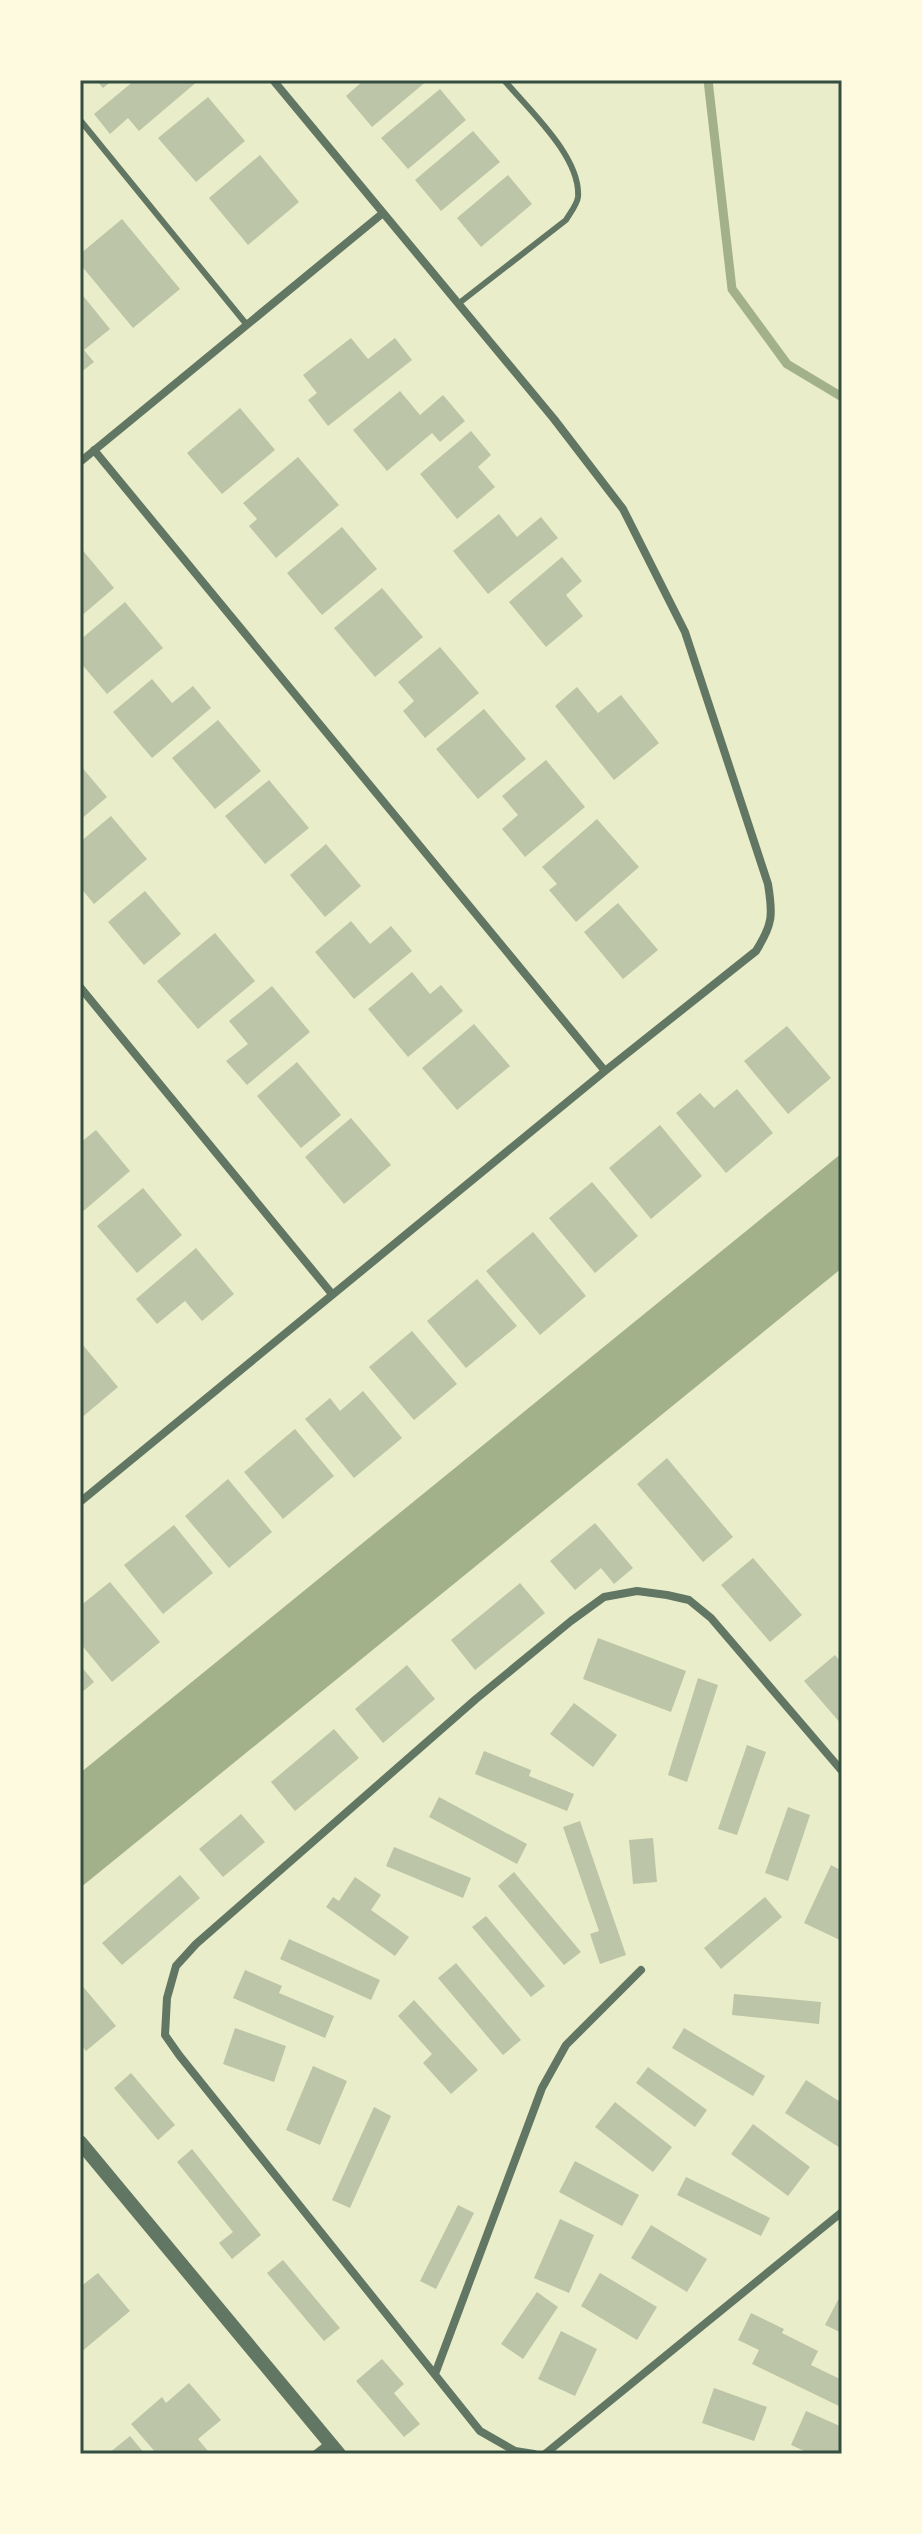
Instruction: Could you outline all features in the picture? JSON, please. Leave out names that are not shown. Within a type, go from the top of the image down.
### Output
[{"type":"street","points":[[80,1502],[756,951],[770,929],[772,910],[768,884],[685,632],[623,509],[554,419],[273,80]]},
{"type":"street","points":[[80,462],[383,213]]},
{"type":"street","points":[[94,450],[605,1071]]},
{"type":"street","points":[[80,987],[332,1294]]},
{"type":"street","points":[[534,2454],[515,2451],[480,2431],[165,2035],[167,1998],[176,1966],[207,1934],[476,1699],[604,1597],[637,1591],[689,1600],[711,1618],[842,1771]]},
{"type":"street","points":[[435,2374],[542,2088],[566,2045],[641,1970]]},
{"type":"street","points":[[80,2142],[334,2448],[316,2454]]},
{"type":"street","points":[[545,2454],[842,2212]]},
{"type":"lane","points":[[458,304],[566,220],[578,200],[576,174],[561,149],[504,80]]},
{"type":"lane","points":[[80,120],[247,325]]},
{"type":"shaded area","points":[[842,1153],[842,1268],[80,1888],[80,1773]]},
{"type":"building","points":[[96,80],[113,80],[103,88]]},
{"type":"building","points":[[135,80],[199,80],[139,131],[128,118],[110,134],[94,114]]},
{"type":"building","points":[[364,80],[428,80],[372,127],[346,96]]},
{"type":"building","points":[[440,89],[466,120],[408,169],[381,138]]},
{"type":"building","points":[[208,97],[245,141],[196,182],[158,138]]},
{"type":"building","points":[[473,131],[500,162],[441,211],[415,180]]},
{"type":"building","points":[[260,155],[299,202],[248,245],[209,198]]},
{"type":"building","points":[[508,175],[532,204],[481,247],[457,218]]},
{"type":"building","points":[[122,219],[180,289],[133,328],[80,264],[80,254]]},
{"type":"building","points":[[80,292],[110,329],[84,350],[94,362],[80,373]]},
{"type":"building","points":[[351,338],[368,359],[395,338],[412,360],[328,426],[308,400],[317,393],[303,375]]},
{"type":"building","points":[[400,391],[420,415],[443,395],[465,421],[440,442],[432,433],[387,471],[353,430]]},
{"type":"building","points":[[240,408],[275,450],[222,494],[187,453]]},
{"type":"building","points":[[471,431],[491,455],[478,467],[495,487],[457,519],[420,474]]},
{"type":"building","points":[[298,457],[339,505],[276,558],[249,526],[257,519],[243,503]]},
{"type":"building","points":[[499,514],[517,537],[541,517],[558,538],[488,594],[453,551]]},
{"type":"building","points":[[342,527],[377,569],[322,615],[287,573]]},
{"type":"building","points":[[80,547],[114,588],[80,617]]},
{"type":"building","points":[[562,557],[582,581],[566,595],[583,616],[546,647],[509,602]]},
{"type":"building","points":[[382,588],[423,637],[375,677],[334,628]]},
{"type":"building","points":[[125,602],[163,648],[107,694],[80,662],[80,640]]},
{"type":"building","points":[[440,647],[479,693],[425,738],[403,711],[414,701],[398,682]]},
{"type":"building","points":[[152,679],[172,703],[193,686],[211,708],[152,758],[113,712]]},
{"type":"building","points":[[577,687],[598,713],[621,695],[659,743],[614,780],[555,706]]},
{"type":"building","points":[[484,709],[526,759],[478,799],[436,749]]},
{"type":"building","points":[[218,720],[261,771],[215,809],[172,758]]},
{"type":"building","points":[[546,760],[585,807],[525,857],[502,829],[518,815],[502,796]]},
{"type":"building","points":[[80,765],[107,797],[80,820]]},
{"type":"building","points":[[269,780],[309,828],[265,864],[225,816]]},
{"type":"building","points":[[111,816],[147,859],[94,904],[80,887],[80,842]]},
{"type":"building","points":[[597,819],[639,867],[576,922],[549,890],[557,884],[542,867]]},
{"type":"building","points":[[326,844],[361,886],[325,917],[290,875]]},
{"type":"building","points":[[145,891],[181,934],[144,965],[108,922]]},
{"type":"building","points":[[618,903],[658,950],[623,979],[584,932]]},
{"type":"building","points":[[351,921],[370,944],[391,926],[412,951],[354,999],[315,952]]},
{"type":"building","points":[[215,933],[255,981],[198,1029],[157,981]]},
{"type":"building","points":[[412,972],[430,994],[441,985],[463,1011],[408,1057],[368,1009]]},
{"type":"building","points":[[272,986],[310,1032],[247,1085],[226,1061],[248,1044],[229,1021]]},
{"type":"building","points":[[474,1024],[510,1066],[457,1110],[422,1068]]},
{"type":"building","points":[[787,1026],[831,1078],[788,1114],[744,1061]]},
{"type":"building","points":[[297,1062],[341,1115],[301,1148],[257,1096]]},
{"type":"building","points":[[737,1089],[773,1133],[726,1173],[676,1113],[700,1093],[714,1108]]},
{"type":"building","points":[[351,1118],[391,1165],[344,1204],[305,1157]]},
{"type":"building","points":[[660,1125],[702,1176],[651,1219],[609,1168]]},
{"type":"building","points":[[96,1130],[130,1171],[80,1214],[80,1143]]},
{"type":"building","points":[[592,1182],[638,1236],[595,1273],[549,1218]]},
{"type":"building","points":[[143,1188],[182,1235],[137,1273],[97,1226]]},
{"type":"building","points":[[533,1232],[586,1296],[540,1335],[486,1271]]},
{"type":"building","points":[[196,1248],[234,1294],[202,1321],[185,1301],[157,1324],[136,1299]]},
{"type":"building","points":[[477,1279],[517,1326],[466,1368],[427,1321]]},
{"type":"building","points":[[412,1331],[457,1384],[414,1420],[369,1367]]},
{"type":"building","points":[[82,1344],[118,1387],[80,1419],[80,1346]]},
{"type":"building","points":[[363,1391],[402,1438],[354,1478],[305,1419],[330,1398],[340,1411]]},
{"type":"building","points":[[295,1429],[334,1476],[283,1519],[244,1472]]},
{"type":"building","points":[[667,1458],[733,1537],[703,1562],[637,1484]]},
{"type":"building","points":[[228,1479],[272,1532],[229,1568],[185,1516]]},
{"type":"building","points":[[595,1523],[633,1568],[614,1584],[601,1568],[575,1590],[550,1561]]},
{"type":"building","points":[[174,1525],[213,1573],[163,1614],[124,1565]]},
{"type":"building","points":[[753,1558],[802,1615],[770,1642],[721,1585]]},
{"type":"building","points":[[110,1582],[160,1642],[112,1682],[80,1643],[80,1606]]},
{"type":"building","points":[[520,1583],[545,1613],[475,1670],[451,1640]]},
{"type":"building","points":[[598,1638],[686,1671],[671,1712],[583,1679]]},
{"type":"building","points":[[835,1655],[842,1663],[842,1725],[804,1681]]},
{"type":"building","points":[[80,1665],[94,1682],[80,1694]]},
{"type":"building","points":[[407,1665],[435,1699],[383,1743],[355,1709]]},
{"type":"building","points":[[698,1678],[718,1685],[687,1782],[668,1775]]},
{"type":"building","points":[[574,1703],[617,1735],[593,1767],[550,1734]]},
{"type":"building","points":[[334,1729],[359,1758],[295,1811],[271,1782]]},
{"type":"building","points":[[747,1745],[766,1752],[737,1835],[718,1829]]},
{"type":"building","points":[[484,1751],[531,1770],[529,1776],[574,1794],[567,1811],[475,1774]]},
{"type":"building","points":[[439,1797],[527,1844],[517,1864],[429,1817]]},
{"type":"building","points":[[788,1807],[810,1815],[788,1881],[765,1873]]},
{"type":"building","points":[[241,1814],[265,1842],[223,1877],[199,1849]]},
{"type":"building","points":[[580,1821],[626,1955],[600,1964],[590,1934],[599,1931],[563,1827]]},
{"type":"building","points":[[653,1838],[657,1882],[633,1884],[629,1840]]},
{"type":"building","points":[[394,1847],[471,1878],[463,1898],[386,1866]]},
{"type":"building","points":[[831,1865],[842,1871],[842,1941],[804,1923]]},
{"type":"building","points":[[514,1872],[581,1952],[564,1965],[498,1886]]},
{"type":"building","points":[[180,1875],[200,1898],[122,1965],[102,1943]]},
{"type":"building","points":[[355,1877],[381,1895],[371,1910],[409,1937],[395,1956],[326,1907],[333,1897],[339,1901]]},
{"type":"building","points":[[765,1897],[782,1917],[721,1969],[704,1948]]},
{"type":"building","points":[[486,1916],[545,1986],[531,1997],[472,1927]]},
{"type":"building","points":[[289,1939],[380,1980],[371,2000],[280,1959]]},
{"type":"building","points":[[456,1963],[521,2040],[503,2055],[438,1978]]},
{"type":"building","points":[[245,1970],[282,1986],[279,1993],[334,2016],[325,2038],[233,1998]]},
{"type":"building","points":[[80,1983],[116,2026],[86,2051],[80,2044]]},
{"type":"building","points":[[734,1994],[821,2002],[819,2024],[732,2015]]},
{"type":"building","points":[[414,2000],[478,2070],[451,2094],[423,2063],[432,2054],[398,2016]]},
{"type":"building","points":[[235,2028],[286,2046],[274,2082],[223,2064]]},
{"type":"building","points":[[684,2028],[765,2076],[753,2096],[672,2048]]},
{"type":"building","points":[[313,2066],[347,2081],[320,2145],[286,2130]]},
{"type":"building","points":[[648,2067],[707,2110],[695,2127],[636,2083]]},
{"type":"building","points":[[131,2073],[175,2125],[158,2140],[114,2088]]},
{"type":"building","points":[[806,2080],[842,2103],[842,2149],[785,2113]]},
{"type":"building","points":[[615,2102],[672,2147],[653,2172],[595,2127]]},
{"type":"building","points":[[374,2107],[391,2116],[350,2208],[332,2200]]},
{"type":"building","points":[[753,2124],[810,2167],[788,2196],[731,2154]]},
{"type":"building","points":[[192,2149],[261,2235],[232,2259],[219,2243],[233,2232],[177,2162]]},
{"type":"building","points":[[575,2161],[639,2195],[622,2226],[559,2192]]},
{"type":"building","points":[[686,2177],[770,2218],[761,2236],[677,2195]]},
{"type":"building","points":[[458,2205],[474,2213],[436,2289],[420,2281]]},
{"type":"building","points":[[560,2219],[594,2235],[569,2293],[534,2278]]},
{"type":"building","points":[[651,2225],[707,2259],[687,2292],[631,2258]]},
{"type":"building","points":[[283,2260],[340,2328],[324,2341],[267,2273]]},
{"type":"building","points":[[98,2273],[130,2311],[80,2353],[80,2287]]},
{"type":"building","points":[[600,2273],[657,2307],[637,2340],[581,2306]]},
{"type":"building","points":[[537,2292],[558,2307],[523,2359],[501,2344]]},
{"type":"building","points":[[838,2300],[842,2302],[842,2333],[825,2325]]},
{"type":"building","points":[[751,2313],[818,2351],[811,2365],[842,2380],[841,2407],[752,2364],[759,2350],[738,2340]]},
{"type":"building","points":[[561,2331],[597,2349],[575,2396],[538,2379]]},
{"type":"building","points":[[382,2359],[404,2384],[394,2393],[420,2424],[404,2437],[356,2381]]},
{"type":"building","points":[[189,2383],[221,2420],[198,2439],[208,2451],[204,2454],[157,2454],[131,2424],[162,2397],[166,2403]]},
{"type":"building","points":[[714,2388],[767,2407],[754,2441],[702,2423]]},
{"type":"building","points":[[806,2411],[842,2427],[842,2454],[811,2454],[791,2445]]},
{"type":"building","points":[[130,2436],[145,2454],[108,2454]]},
{"type":"waterway","points":[[708,80],[732,289],[787,364],[842,397]]}]
